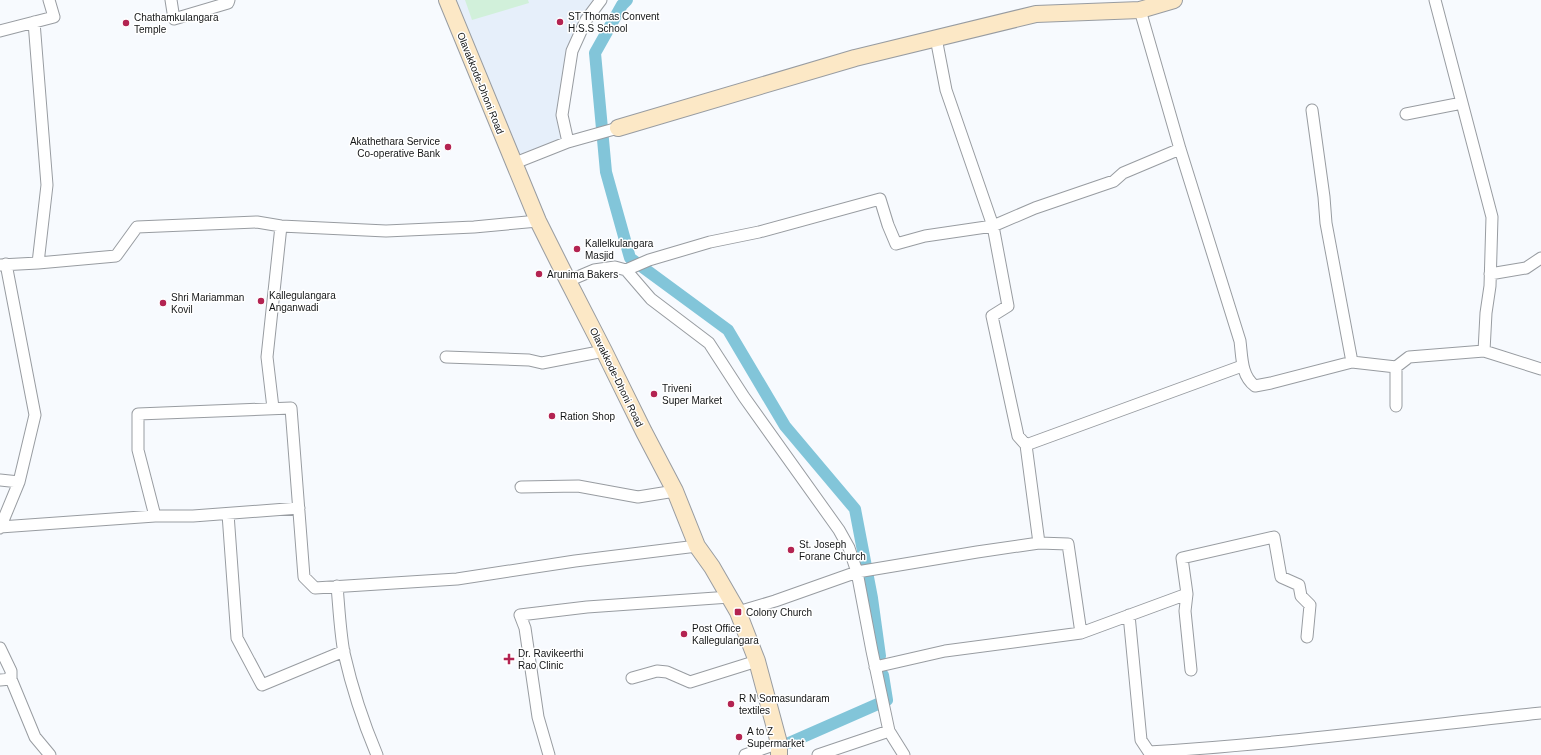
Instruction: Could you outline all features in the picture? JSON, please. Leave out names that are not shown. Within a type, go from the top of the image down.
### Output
[{"type":"main road","name":"Olavakkode-Dhoni Road","points":[[447,0],[538,221],[675,491],[697,546],[738,612],[757,662],[779,749]]},
{"type":"main road","points":[[618,128],[856,58],[1036,14],[1140,10],[1174,0]]},
{"type":"street","points":[[0,31],[54,17],[49,0]]},
{"type":"street","points":[[171,0],[174,19],[228,3],[230,0]]},
{"type":"street","points":[[568,142],[562,116],[572,51],[586,20],[601,0]]},
{"type":"street","points":[[1435,0],[1492,217],[1490,286],[1486,313],[1484,351]]},
{"type":"street","points":[[1140,10],[1180,150],[1240,342],[1242,366],[1252,384],[1255,386],[1271,383],[1352,362],[1396,367],[1409,357],[1484,351],[1541,369]]},
{"type":"street","points":[[34,22],[47,185],[38,263]]},
{"type":"street","points":[[936,38],[946,90],[993,226],[1008,306],[992,316],[1018,436],[1026,445],[1039,543]]},
{"type":"street","points":[[1406,114],[1462,103]]},
{"type":"street","points":[[1312,110],[1324,196],[1326,223],[1352,362]]},
{"type":"street","points":[[515,163],[568,142],[618,128]]},
{"type":"street","points":[[626,270],[649,260],[710,242],[759,232],[880,199],[896,244],[925,236],[993,226],[1035,208],[1114,181],[1123,173],[1180,150]]},
{"type":"street","points":[[299,508],[193,516],[155,516],[0,528],[19,482],[35,415],[3,264],[38,263],[116,256],[137,227],[257,222],[281,226],[386,231],[474,227],[538,221]]},
{"type":"street","points":[[273,408],[267,357],[281,226]]},
{"type":"street","points":[[1490,274],[1526,268],[1541,258]]},
{"type":"street","points":[[568,281],[594,270],[615,267],[626,270],[651,299],[709,342],[744,397],[839,530],[849,548],[857,572],[876,672],[889,729],[904,755]]},
{"type":"street","points":[[446,357],[529,360],[542,363],[604,351]]},
{"type":"street","points":[[1026,445],[1242,366]]},
{"type":"street","points":[[1396,367],[1396,406]]},
{"type":"street","points":[[155,516],[138,450],[138,414],[291,408],[304,577],[314,588],[457,579],[575,561],[697,546]]},
{"type":"street","points":[[0,480],[19,482]]},
{"type":"street","points":[[521,487],[578,486],[638,497],[675,491]]},
{"type":"street","points":[[228,514],[237,638],[262,685],[344,651]]},
{"type":"street","points":[[1191,670],[1185,611],[1187,594],[1182,558],[1274,536],[1281,577],[1299,585],[1301,596],[1310,604],[1307,637]]},
{"type":"street","points":[[738,612],[775,601],[857,572],[1039,543],[1068,544],[1081,633]]},
{"type":"street","points":[[337,586],[344,651],[350,678],[366,729],[377,755]]},
{"type":"street","points":[[876,672],[945,651],[1081,633],[1187,594]]},
{"type":"street","points":[[549,755],[538,717],[525,628],[520,615],[730,597]]},
{"type":"street","points":[[1129,615],[1141,740],[1149,752],[1202,749],[1541,713]]},
{"type":"street","points":[[0,648],[11,671],[5,679],[35,737],[50,755]]},
{"type":"street","points":[[632,678],[658,671],[667,672],[690,682],[757,662]]},
{"type":"street","points":[[818,755],[889,729]]},
{"type":"street","points":[[745,755],[779,749]]},
{"type":"shaded area","points":[[447,0],[601,0],[586,20],[563,103],[568,142],[515,163]]},
{"type":"green space","points":[[465,0],[528,0],[529,3],[472,20]]},
{"type":"waterway","points":[[627,0],[622,5],[595,53],[606,172],[630,258],[728,330],[785,426],[855,509],[872,598],[880,656]]},
{"type":"waterway","points":[[789,743],[887,700],[883,675]]},
{"type":"place","name":"ST Thomas Convent H.S.S School","points":[[560,22]]},
{"type":"place","name":"Chathamkulangara Temple","points":[[126,23]]},
{"type":"place","name":"Akathethara Service Co-operative Bank","points":[[448,147]]},
{"type":"place","name":"Kallelkulangara Masjid","points":[[577,249]]},
{"type":"place","name":"Arunima Bakers","points":[[539,274]]},
{"type":"place","name":"Kallegulangara Anganwadi","points":[[261,301]]},
{"type":"place","name":"Shri Mariamman Kovil","points":[[163,303]]},
{"type":"place","name":"Triveni Super Market","points":[[654,394]]},
{"type":"place","name":"Ration Shop","points":[[552,416]]},
{"type":"place","name":"St. Joseph Forane Church","points":[[791,550]]},
{"type":"place","name":"Colony Church","points":[[738,612]]},
{"type":"place","name":"Post Office Kallegulangara","points":[[684,634]]},
{"type":"place","name":"Dr. Ravikeerthi Rao Clinic","points":[[509,659]]},
{"type":"place","name":"R N Somasundaram textiles","points":[[731,704]]},
{"type":"place","name":"A to Z Supermarket","points":[[739,737]]}]
